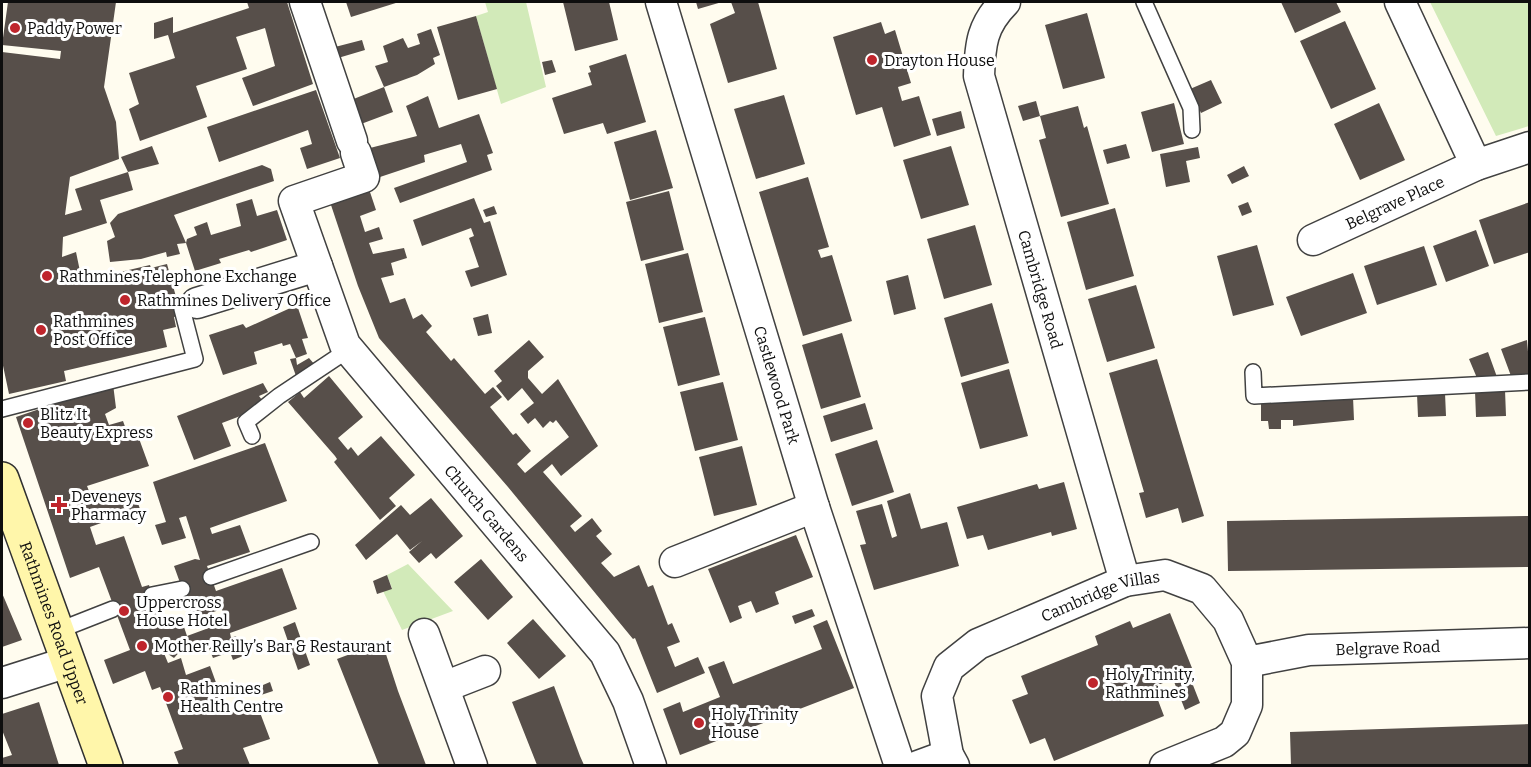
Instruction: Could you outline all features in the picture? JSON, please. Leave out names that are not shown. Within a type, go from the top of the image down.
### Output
[{"type":"main road","name":"Rathmines Road Upper","points":[[2,479],[106,765]]},
{"type":"street","name":"Church Gardens","points":[[305,2],[364,177],[294,201],[348,350],[605,653],[628,701],[651,765]]},
{"type":"street","name":"Castlewood Park","points":[[661,2],[814,507],[900,765]]},
{"type":"street","name":"Cambridge Road","points":[[1005,2],[990,16],[980,45],[979,76],[1125,581]]},
{"type":"street","points":[[1400,2],[1476,165]]},
{"type":"street","name":"Belgrave Place","points":[[1313,240],[1476,165],[1530,147]]},
{"type":"street","points":[[197,303],[317,266]]},
{"type":"street","points":[[675,562],[814,507]]},
{"type":"street","name":"Cambridge Villas","points":[[951,760],[937,696],[949,667],[978,644],[1125,581],[1165,575],[1202,589],[1228,620],[1247,662],[1246,705],[1235,733],[1224,742],[1165,765]]},
{"type":"street","points":[[424,634],[472,765]]},
{"type":"street","name":"Belgrave Road","points":[[1247,662],[1309,650],[1530,643]]},
{"type":"street","points":[[2,683],[68,662]]},
{"type":"street","points":[[444,687],[485,671]]},
{"type":"street","points":[[918,765],[951,760]]},
{"type":"lane","points":[[1144,2],[1191,108],[1192,130]]},
{"type":"lane","points":[[2,409],[195,359],[182,309],[197,303]]},
{"type":"lane","points":[[252,436],[246,422],[279,396],[348,350]]},
{"type":"lane","points":[[1253,372],[1254,396],[1530,382]]},
{"type":"lane","points":[[211,578],[311,543]]},
{"type":"lane","points":[[152,596],[182,589]]},
{"type":"lane","points":[[57,631],[113,609]]},
{"type":"green space","points":[[485,2],[526,2],[546,87],[501,104],[476,16],[488,12]]},
{"type":"green space","points":[[1430,2],[1529,2],[1529,126],[1496,136]]},
{"type":"green space","points":[[408,564],[453,611],[402,630],[383,591],[392,588],[387,575]]},
{"type":"building","points":[[8,2],[116,2],[104,87],[116,122],[119,159],[70,177],[65,215],[82,210],[75,189],[128,172],[133,190],[100,200],[107,223],[63,237],[62,257],[76,252],[82,281],[150,265],[151,268],[167,264],[181,315],[174,317],[176,327],[163,330],[167,347],[64,371],[66,381],[9,394],[2,361],[2,52],[60,59],[61,51],[2,45]]},
{"type":"building","points":[[247,2],[287,2],[313,84],[253,106],[242,78],[275,66],[265,28],[236,37],[247,69],[196,86],[207,117],[140,141],[129,109],[139,104],[129,73],[175,58],[168,35],[154,39],[154,23],[173,17],[173,33],[249,8]]},
{"type":"building","points":[[346,2],[399,2],[351,17]]},
{"type":"building","points":[[563,2],[609,2],[618,40],[575,51]]},
{"type":"building","points":[[696,2],[722,2],[698,9]]},
{"type":"building","points":[[731,2],[758,2],[777,69],[728,83],[710,24],[735,13]]},
{"type":"building","points":[[1281,2],[1336,2],[1341,12],[1295,33]]},
{"type":"building","points":[[1087,13],[1105,78],[1063,89],[1045,25]]},
{"type":"building","points":[[476,16],[497,89],[458,100],[437,27]]},
{"type":"building","points":[[1345,21],[1376,89],[1331,109],[1300,41]]},
{"type":"building","name":"Drayton House","points":[[881,22],[885,34],[895,30],[911,83],[898,87],[902,101],[919,96],[931,135],[894,147],[882,107],[856,115],[833,37]]},
{"type":"building","points":[[431,29],[440,55],[433,58],[435,64],[417,75],[384,87],[375,66],[388,62],[383,46],[403,38],[408,48],[420,44],[417,34]]},
{"type":"building","points":[[362,40],[365,50],[338,58],[335,47]]},
{"type":"building","points":[[626,54],[646,122],[607,134],[603,123],[564,134],[552,98],[592,85],[588,73],[591,72],[589,66]]},
{"type":"building","points":[[552,60],[556,72],[545,75],[542,62]]},
{"type":"building","points":[[1211,80],[1222,103],[1201,113],[1190,89]]},
{"type":"building","points":[[384,87],[393,112],[361,124],[351,100]]},
{"type":"building","points":[[316,90],[340,158],[307,169],[300,148],[312,144],[308,130],[219,162],[207,127]]},
{"type":"building","points":[[784,95],[805,164],[756,179],[734,109]]},
{"type":"building","points":[[428,96],[439,128],[479,114],[493,153],[487,155],[492,170],[400,203],[394,188],[467,162],[461,144],[424,155],[425,162],[374,179],[366,149],[417,136],[406,106]]},
{"type":"building","points":[[1036,101],[1040,116],[1023,121],[1018,106]]},
{"type":"building","points":[[1174,103],[1184,144],[1152,152],[1141,112]]},
{"type":"building","points":[[1379,103],[1405,160],[1360,180],[1334,124]]},
{"type":"building","points":[[1078,106],[1084,128],[1087,126],[1109,204],[1061,217],[1039,140],[1046,138],[1040,116]]},
{"type":"building","points":[[961,111],[965,128],[937,136],[932,119]]},
{"type":"building","points":[[656,130],[673,188],[630,200],[614,142]]},
{"type":"building","points":[[1126,144],[1130,158],[1107,164],[1103,150]]},
{"type":"building","points":[[152,146],[159,164],[128,172],[121,157]]},
{"type":"building","points":[[951,146],[969,205],[921,219],[903,160]]},
{"type":"building","points":[[1198,147],[1200,158],[1186,161],[1190,182],[1166,187],[1160,154]]},
{"type":"building","points":[[262,165],[271,169],[274,181],[174,215],[186,243],[177,244],[180,254],[167,257],[166,252],[141,259],[110,262],[107,241],[115,237],[110,223],[118,214]]},
{"type":"building","points":[[1244,166],[1249,176],[1232,184],[1227,175]]},
{"type":"building","points":[[808,177],[829,247],[818,250],[821,258],[832,255],[852,321],[803,336],[759,192]]},
{"type":"building","points":[[369,189],[376,210],[360,216],[365,232],[379,227],[383,239],[369,243],[373,254],[404,248],[407,258],[391,263],[394,275],[381,278],[390,303],[405,298],[413,319],[422,314],[432,326],[426,332],[451,361],[454,358],[485,394],[493,387],[502,397],[490,407],[513,435],[516,433],[531,451],[517,464],[525,473],[569,437],[556,420],[553,423],[550,421],[543,428],[535,418],[528,424],[520,414],[534,403],[522,388],[508,401],[496,386],[502,381],[494,371],[529,340],[544,357],[528,371],[528,378],[542,394],[558,379],[598,446],[561,476],[552,464],[543,472],[582,516],[570,526],[575,532],[592,518],[602,531],[596,536],[612,554],[601,563],[614,577],[639,565],[648,587],[653,585],[668,625],[672,623],[680,642],[667,647],[675,667],[698,657],[705,673],[657,693],[635,638],[633,639],[508,487],[379,338],[358,286],[330,202]]},
{"type":"building","points":[[669,191],[684,250],[641,261],[626,202]]},
{"type":"building","points":[[474,198],[484,223],[490,221],[507,275],[471,287],[465,271],[479,267],[469,238],[474,236],[471,228],[422,246],[413,220]]},
{"type":"building","points":[[252,199],[257,216],[277,210],[287,240],[251,252],[249,250],[219,259],[221,263],[195,271],[186,243],[187,239],[197,235],[194,227],[207,222],[211,235],[241,226],[236,204]]},
{"type":"building","points":[[1248,202],[1252,212],[1242,216],[1238,206]]},
{"type":"building","points":[[1530,202],[1530,252],[1494,264],[1479,220]]},
{"type":"building","points":[[494,206],[497,214],[486,217],[483,210]]},
{"type":"building","points":[[1115,208],[1134,276],[1086,290],[1067,222]]},
{"type":"building","points":[[975,225],[992,285],[944,299],[927,239]]},
{"type":"building","points":[[1476,230],[1489,266],[1446,282],[1433,246]]},
{"type":"building","points":[[1257,245],[1274,305],[1233,316],[1217,256]]},
{"type":"building","points":[[1424,246],[1437,285],[1377,305],[1364,266]]},
{"type":"building","points":[[688,253],[703,312],[659,323],[645,264]]},
{"type":"building","points":[[1353,273],[1367,313],[1301,336],[1286,297]]},
{"type":"building","points":[[908,275],[916,309],[894,315],[886,281]]},
{"type":"building","points":[[1136,285],[1155,348],[1107,362],[1088,299]]},
{"type":"building","points":[[992,303],[1009,363],[961,377],[944,318]]},
{"type":"building","points":[[297,305],[308,338],[302,339],[307,354],[296,358],[290,344],[283,346],[282,343],[254,352],[257,364],[223,375],[209,335],[243,324],[246,328]]},
{"type":"building","points":[[488,314],[492,333],[478,336],[473,318]]},
{"type":"building","points":[[705,317],[720,375],[678,386],[663,327]]},
{"type":"building","points":[[842,333],[861,397],[821,409],[802,345]]},
{"type":"building","points":[[1527,340],[1530,375],[1511,376],[1501,349]]},
{"type":"building","points":[[1488,352],[1497,377],[1477,378],[1469,359]]},
{"type":"building","points":[[296,358],[297,365],[309,358],[315,365],[296,376],[290,359]]},
{"type":"building","points":[[1157,359],[1204,516],[1182,523],[1178,508],[1146,518],[1139,493],[1144,492],[1109,373]]},
{"type":"building","points":[[1009,369],[1028,436],[980,449],[961,383]]},
{"type":"building","points":[[329,376],[363,417],[338,438],[348,450],[351,447],[358,456],[381,436],[415,475],[389,498],[396,506],[380,520],[334,462],[337,459],[335,456],[288,402],[300,392],[304,398]]},
{"type":"building","points":[[723,382],[738,440],[695,451],[680,392]]},
{"type":"building","points":[[263,383],[268,392],[259,396],[262,400],[243,415],[222,423],[231,446],[194,460],[177,416]]},
{"type":"building","points":[[113,384],[116,408],[105,414],[109,425],[123,421],[128,435],[137,433],[149,466],[87,486],[94,504],[134,492],[140,509],[90,527],[96,545],[124,536],[142,587],[149,585],[162,625],[181,618],[187,636],[161,646],[168,663],[181,658],[186,675],[210,666],[227,713],[256,702],[270,739],[243,748],[250,765],[179,765],[174,752],[183,749],[160,687],[152,690],[145,671],[113,684],[104,660],[130,650],[99,567],[70,578],[16,417]]},
{"type":"building","points":[[1505,390],[1506,416],[1476,417],[1475,391]]},
{"type":"building","points":[[1445,393],[1446,416],[1418,417],[1417,394]]},
{"type":"building","points":[[1353,397],[1354,420],[1293,426],[1293,420],[1281,420],[1281,429],[1269,429],[1268,421],[1261,421],[1261,403]]},
{"type":"building","points":[[865,403],[873,429],[831,442],[823,416]]},
{"type":"building","points":[[877,440],[894,492],[852,506],[835,454]]},
{"type":"building","points":[[265,443],[287,501],[210,528],[212,534],[240,525],[250,552],[207,566],[216,591],[282,568],[297,609],[230,633],[231,638],[236,636],[243,656],[233,660],[230,652],[213,658],[208,646],[192,652],[187,636],[225,622],[222,609],[193,619],[174,566],[195,559],[200,560],[186,516],[179,518],[186,538],[162,545],[155,525],[166,522],[153,482]]},
{"type":"building","points":[[742,446],[757,505],[714,516],[699,457]]},
{"type":"building","points":[[1064,482],[1077,529],[1052,536],[1051,532],[988,550],[983,535],[967,539],[957,507],[1037,484],[1039,489]]},
{"type":"building","points":[[910,493],[921,529],[947,522],[959,566],[874,590],[860,545],[866,544],[856,511],[882,504],[892,538],[897,536],[887,501]]},
{"type":"building","points":[[431,498],[463,536],[436,559],[431,553],[419,563],[409,552],[422,541],[410,550],[397,534],[366,560],[355,545],[401,505],[410,515]]},
{"type":"building","points":[[1530,516],[1530,567],[1228,571],[1227,521]]},
{"type":"building","points":[[796,535],[813,577],[775,592],[779,604],[756,613],[751,601],[738,606],[742,618],[730,623],[708,569]]},
{"type":"building","points":[[481,559],[513,597],[488,620],[454,582]]},
{"type":"building","points":[[387,575],[392,589],[377,594],[373,581]]},
{"type":"building","points":[[2,593],[22,640],[2,647]]},
{"type":"building","points":[[812,609],[815,616],[795,624],[792,616]]},
{"type":"building","name":"Holy Trinity, Rathmines","points":[[1170,613],[1194,673],[1189,675],[1200,703],[1185,710],[1173,679],[1153,687],[1164,716],[1054,761],[1045,738],[1030,744],[1012,700],[1028,694],[1021,676],[1098,645],[1095,636],[1130,621],[1133,628]]},
{"type":"building","points":[[533,619],[566,656],[539,679],[507,643]]},
{"type":"building","points":[[827,620],[854,688],[680,755],[663,709],[680,702],[683,712],[720,697],[708,667],[724,661],[733,684],[822,649],[813,626]]},
{"type":"building","points":[[295,622],[310,665],[298,670],[283,627]]},
{"type":"building","points":[[382,642],[426,765],[379,765],[337,659]]},
{"type":"building","points":[[176,643],[184,647],[174,658],[168,654]]},
{"type":"building","points":[[270,682],[273,691],[258,696],[256,688]]},
{"type":"building","points":[[554,686],[584,765],[537,765],[512,702]]},
{"type":"building","points":[[39,702],[59,765],[2,765],[2,758],[12,755],[2,730],[2,714]]},
{"type":"building","points":[[1530,724],[1530,765],[1291,765],[1290,732]]},
{"type":"place","name":"Paddy Power","points":[[15,28]]},
{"type":"place","name":"Drayton House","points":[[872,60]]},
{"type":"place","name":"Rathmines Telephone Exchange","points":[[47,276]]},
{"type":"place","name":"Rathmines Delivery Office","points":[[125,300]]},
{"type":"place","name":"Rathmines Post Office","points":[[41,330]]},
{"type":"place","name":"Blitz It Beauty Express","points":[[28,423]]},
{"type":"place","name":"Deveneys Pharmacy","points":[[59,505]]},
{"type":"place","name":"Uppercross House Hotel","points":[[124,611]]},
{"type":"place","name":"Mother Reilly’s Bar & Restaurant","points":[[142,646]]},
{"type":"place","name":"Holy Trinity, Rathmines","points":[[1093,683]]},
{"type":"place","name":"Rathmines Health Centre","points":[[168,697]]},
{"type":"place","name":"Holy Trinity House","points":[[699,723]]}]
